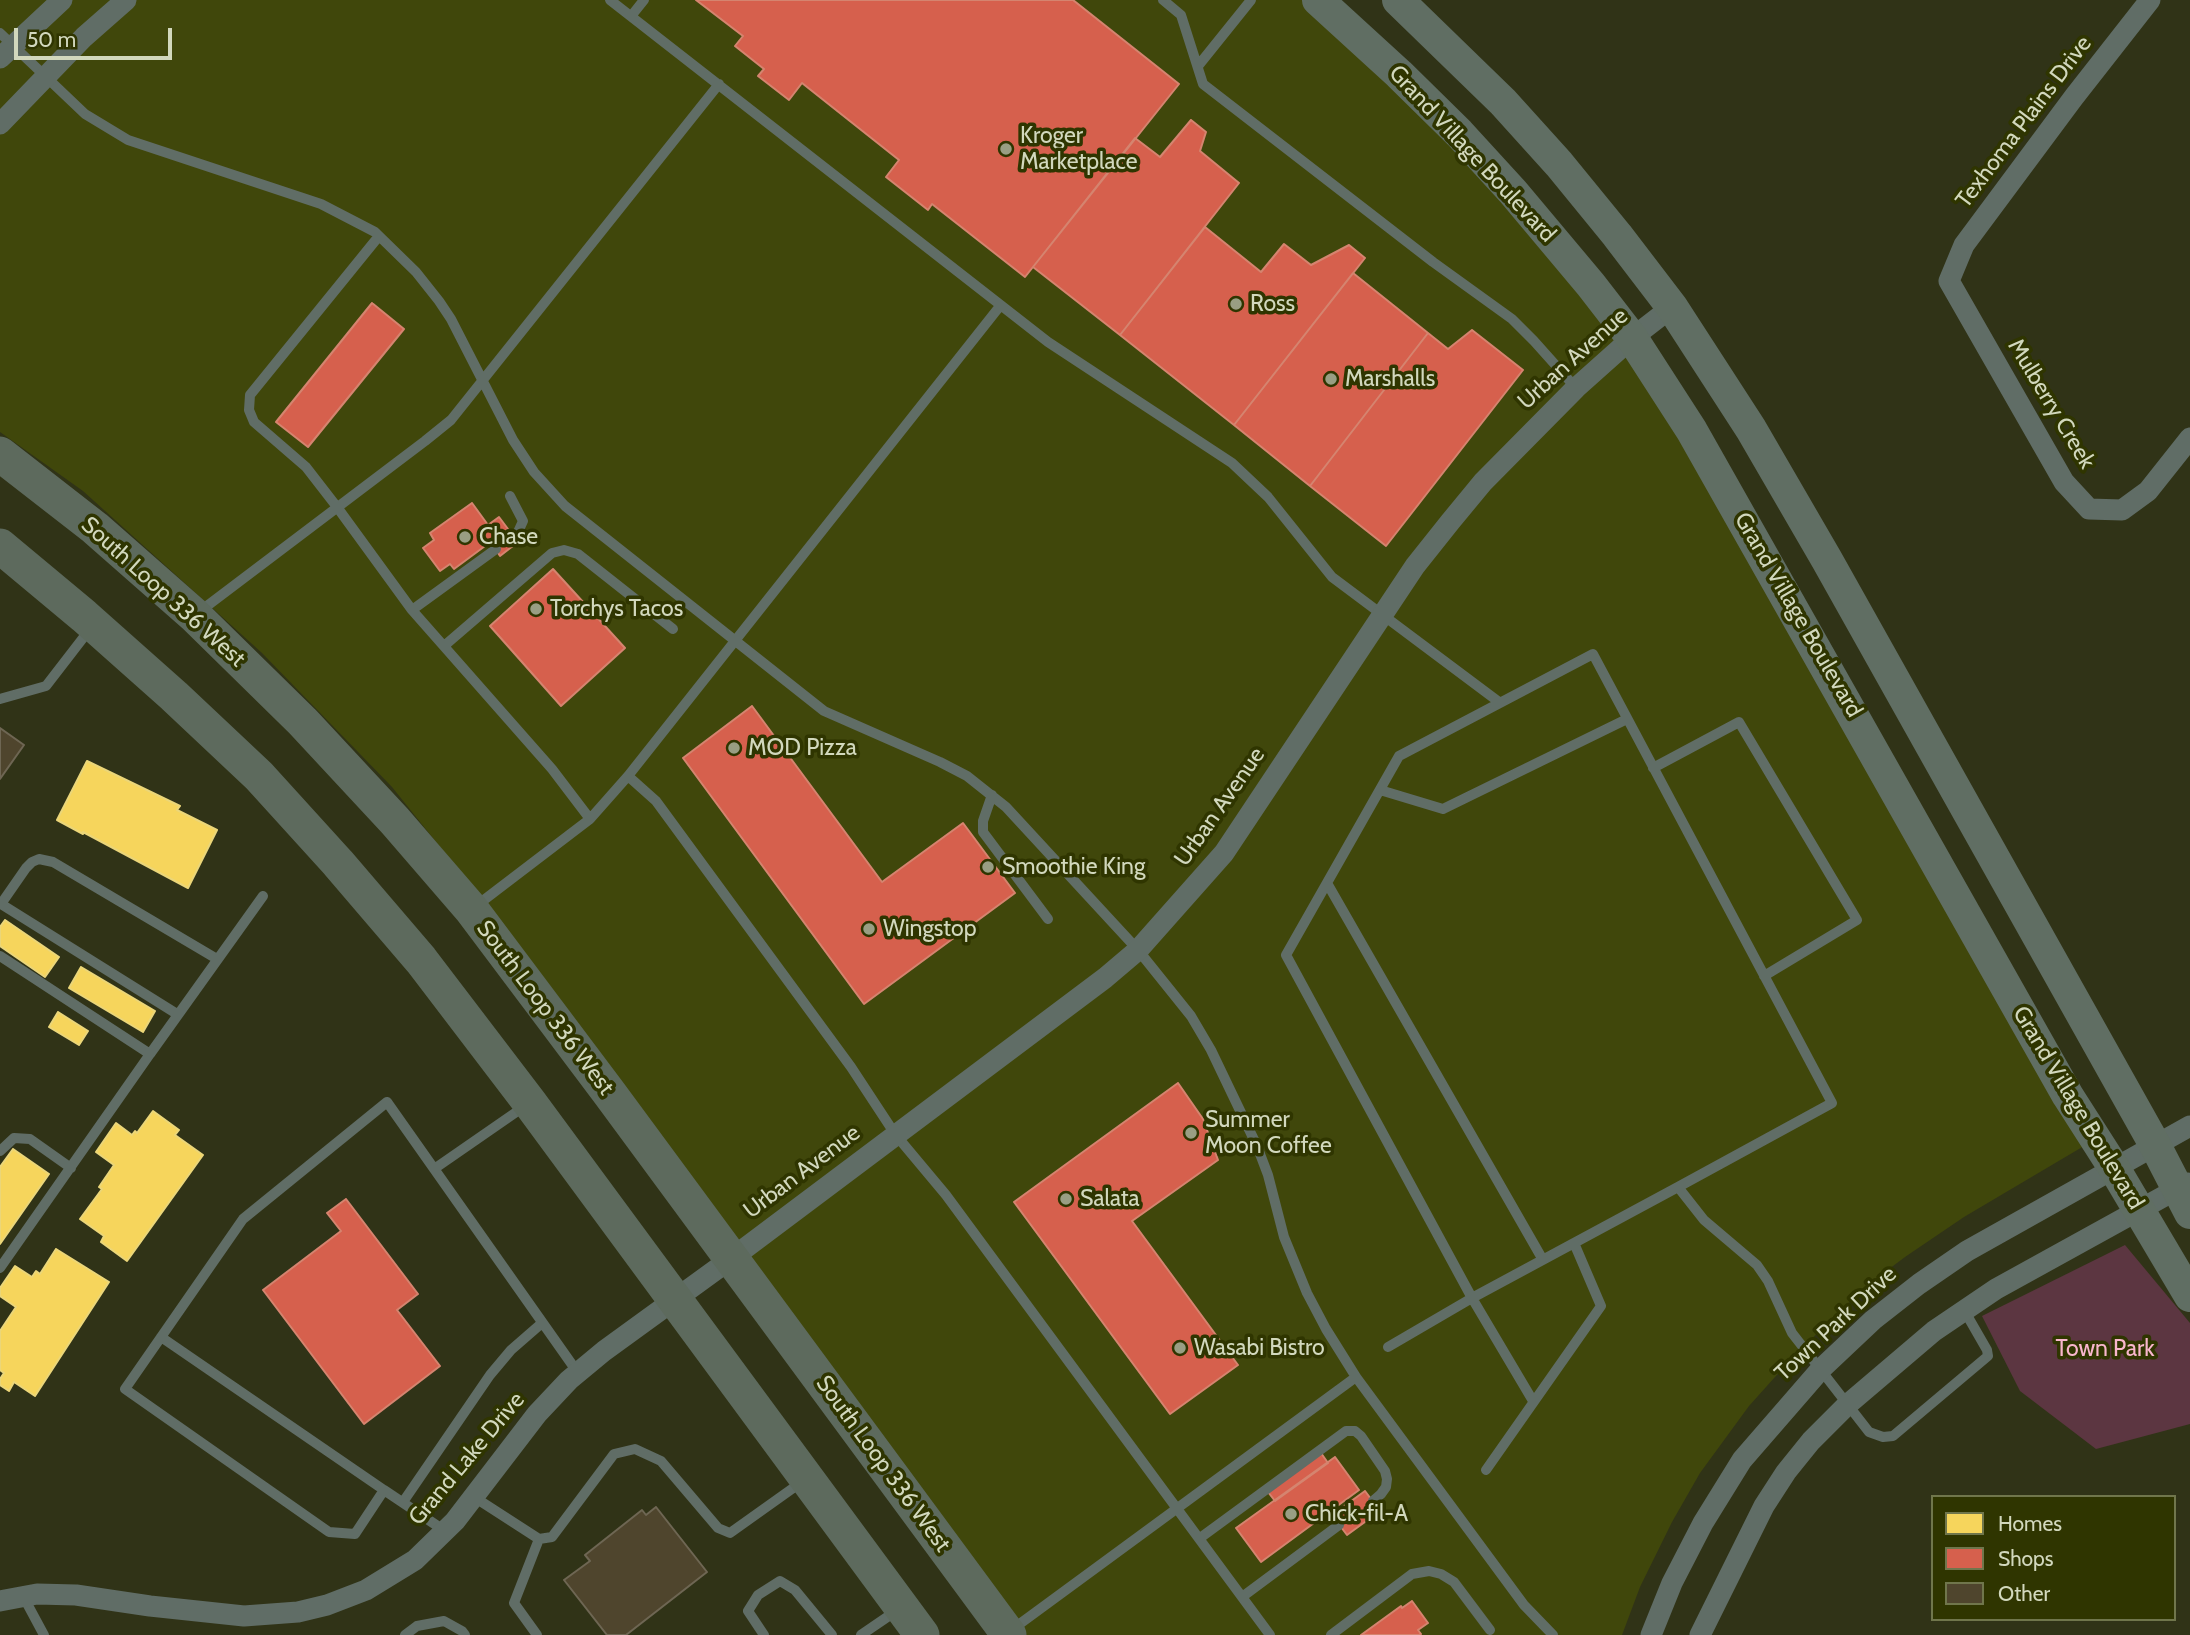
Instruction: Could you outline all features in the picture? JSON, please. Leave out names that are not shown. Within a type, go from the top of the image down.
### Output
[{"type":"main road","name":"South Loop 336 West","points":[[0,454],[95,528],[194,615],[303,722],[395,821],[471,909],[1009,1634]]},
{"type":"main road","points":[[0,546],[93,624],[259,776],[421,960],[530,1103],[922,1635]]},
{"type":"street","points":[[4,46],[62,0]]},
{"type":"street","points":[[0,124],[84,37],[126,0]]},
{"type":"street","name":"Grand Village Boulevard","points":[[1318,0],[1459,133],[1513,192],[1632,338],[1692,430],[2068,1097],[2114,1168],[2190,1296]]},
{"type":"street","name":"Grand Village Boulevard","points":[[1398,0],[1503,102],[1550,153],[1672,307],[1751,429],[1827,560],[2155,1145],[2186,1195]]},
{"type":"street","name":"Texhoma Plains Drive","points":[[1949,281],[1964,245],[2150,0]]},
{"type":"street","name":"Mulberry Creek","points":[[1949,281],[2064,482],[2089,509],[2122,510],[2148,491],[2190,438]]},
{"type":"street","name":"Urban Avenue","points":[[732,1258],[1105,978],[1138,950],[1224,853],[1415,566],[1475,492],[1576,388],[1632,338],[1672,307]]},
{"type":"street","points":[[1781,586],[1827,560]]},
{"type":"street","points":[[1941,869],[1985,843]]},
{"type":"street","name":"Town Park Drive","points":[[1651,1635],[1690,1547],[1742,1460],[1821,1369],[1873,1320],[1928,1277],[1967,1251],[2190,1126]]},
{"type":"street","points":[[1700,1635],[1764,1506],[1802,1451],[1847,1405],[1893,1364],[1996,1289],[2139,1210],[2186,1195]]},
{"type":"street","name":"Grand Lake Drive","points":[[0,1601],[37,1594],[76,1595],[244,1616],[298,1612],[327,1605],[366,1590],[415,1560],[445,1531],[537,1413],[578,1373],[604,1350],[732,1258]]},
{"type":"lane","points":[[610,0],[1000,306],[1092,373],[1232,463],[1268,497],[1332,577],[1499,702]]},
{"type":"lane","points":[[632,15],[644,0]]},
{"type":"lane","points":[[1163,0],[1181,15],[1203,83],[1433,262],[1512,319],[1576,388]]},
{"type":"lane","points":[[1198,66],[1251,0]]},
{"type":"lane","points":[[4,46],[45,77],[85,114],[128,140],[321,204],[375,232],[416,272],[439,301],[451,319],[513,440],[534,472],[565,506],[824,711],[967,776],[1021,823],[1138,950],[1191,1016],[1211,1050],[1257,1146],[1268,1175],[1284,1237],[1307,1293],[1326,1329],[1356,1377],[1524,1605],[1553,1635]]},
{"type":"lane","points":[[194,615],[451,420],[719,84]]},
{"type":"lane","points":[[379,236],[250,395],[249,410],[254,422],[306,467],[412,610],[552,769],[590,819]]},
{"type":"lane","points":[[471,909],[590,819],[628,776],[1000,306]]},
{"type":"lane","points":[[510,496],[523,521],[513,536]]},
{"type":"lane","points":[[412,610],[496,549]]},
{"type":"lane","points":[[444,646],[552,553],[565,550],[578,554],[673,629]]},
{"type":"lane","points":[[0,699],[46,686],[93,624]]},
{"type":"lane","points":[[1388,1347],[1472,1298],[1832,1104],[1593,654],[1399,756],[1286,955],[1472,1298],[1533,1401]]},
{"type":"lane","points":[[1380,790],[1443,809],[1628,719]]},
{"type":"lane","points":[[1653,768],[1739,722],[1857,920],[1764,976]]},
{"type":"lane","points":[[628,776],[656,801],[851,1067],[895,1134],[946,1195],[1270,1635]]},
{"type":"lane","points":[[992,796],[983,821],[983,832],[1048,919]]},
{"type":"lane","points":[[177,1014],[0,904],[32,862],[39,859],[53,862],[217,959]]},
{"type":"lane","points":[[1327,883],[1543,1260]]},
{"type":"lane","points":[[0,1268],[177,1014],[263,896]]},
{"type":"lane","points":[[0,956],[150,1054]]},
{"type":"lane","points":[[384,1490],[355,1534],[329,1532],[125,1389],[243,1219],[387,1102],[578,1373]]},
{"type":"lane","points":[[434,1169],[530,1103]]},
{"type":"lane","points":[[0,1151],[14,1138],[30,1139],[71,1168]]},
{"type":"lane","points":[[1678,1187],[1704,1220],[1757,1265],[1768,1281],[1793,1333],[1870,1432],[1883,1437],[1893,1436],[1988,1356],[1964,1310]]},
{"type":"lane","points":[[1486,1470],[1601,1306],[1574,1243]]},
{"type":"lane","points":[[402,1503],[490,1375],[511,1350],[542,1323]]},
{"type":"lane","points":[[161,1336],[445,1531]]},
{"type":"lane","points":[[1009,1634],[1356,1377]]},
{"type":"lane","points":[[1200,1538],[1346,1431],[1355,1431],[1361,1436],[1385,1471],[1386,1487],[1373,1501]]},
{"type":"lane","points":[[474,1497],[539,1539],[552,1537],[614,1454],[635,1449],[661,1461],[718,1528],[730,1533],[806,1479]]},
{"type":"lane","points":[[1242,1597],[1339,1525]]},
{"type":"lane","points":[[537,1635],[514,1603],[539,1539]]},
{"type":"lane","points":[[1331,1635],[1412,1574],[1429,1571],[1441,1574],[1454,1583],[1490,1630]]},
{"type":"lane","points":[[764,1635],[748,1611],[758,1595],[780,1581],[795,1590],[832,1635]]},
{"type":"lane","points":[[23,1596],[44,1635]]},
{"type":"lane","points":[[861,1635],[901,1607]]},
{"type":"lane","points":[[405,1635],[417,1626],[444,1621],[465,1635]]},
{"type":"shaded area","points":[[0,0],[1304,0],[1494,183],[1652,380],[2084,1146],[1964,1217],[1905,1257],[1873,1281],[1830,1320],[1775,1377],[1749,1406],[1700,1473],[1640,1587],[1622,1635],[1024,1635],[513,938],[392,787],[262,653],[83,491],[0,432]]},
{"type":"green space","name":"Town Park","points":[[2125,1245],[2190,1323],[2190,1424],[2096,1449],[2020,1391],[1982,1316]]},
{"type":"building: Homes","points":[[87,761],[180,806],[177,810],[217,830],[188,888],[57,820]]},
{"type":"building: Homes","points":[[5,920],[59,957],[45,977],[0,946],[0,927]]},
{"type":"building: Homes","points":[[81,967],[155,1011],[143,1032],[69,988]]},
{"type":"building: Homes","points":[[58,1012],[88,1031],[79,1045],[49,1027]]},
{"type":"building: Homes","points":[[153,1111],[179,1130],[175,1135],[203,1155],[127,1261],[101,1242],[104,1236],[80,1219],[102,1189],[99,1187],[114,1165],[96,1152],[116,1123],[132,1135],[135,1131],[137,1133]]},
{"type":"building: Homes","points":[[13,1149],[49,1174],[0,1244],[0,1167]]},
{"type":"building: Homes","points":[[56,1249],[109,1282],[35,1396],[14,1382],[9,1391],[0,1385],[4,1373],[0,1370],[0,1331],[16,1307],[0,1296],[0,1288],[15,1266],[32,1277],[36,1271],[40,1274]]},
{"type":"building: Shops","name":"Kroger Marketplace","points":[[696,0],[1073,0],[1179,84],[1025,277],[932,204],[928,210],[886,177],[899,160],[802,83],[789,100],[758,76],[764,69],[735,46],[743,36]]},
{"type":"building: Shops","points":[[1191,120],[1206,132],[1200,151],[1239,183],[1120,335],[1033,267],[1135,138],[1160,157]]},
{"type":"building: Shops","name":"Ross","points":[[1205,227],[1261,272],[1284,244],[1311,265],[1349,245],[1365,258],[1234,425],[1120,335]]},
{"type":"building: Shops","name":"Marshalls","points":[[1353,273],[1428,333],[1310,486],[1234,425]]},
{"type":"building: Shops","points":[[372,303],[404,329],[308,447],[276,422]]},
{"type":"building: Shops","points":[[1472,330],[1523,370],[1386,546],[1310,486],[1428,333],[1448,349]]},
{"type":"building: Shops","name":"Chase","points":[[472,503],[488,525],[499,517],[508,529],[454,569],[450,564],[440,571],[423,548],[434,540],[430,533]]},
{"type":"building: Shops","points":[[508,529],[518,542],[500,556],[491,542]]},
{"type":"building: Shops","points":[[553,569],[625,648],[561,706],[490,626]]},
{"type":"building: Shops","points":[[752,706],[882,882],[963,823],[1015,893],[864,1004],[683,758]]},
{"type":"building: Shops","points":[[1178,1083],[1203,1119],[1218,1160],[1132,1221],[1238,1365],[1170,1414],[1014,1202]]},
{"type":"building: Shops","points":[[346,1199],[418,1294],[397,1310],[440,1366],[364,1424],[263,1290],[341,1231],[327,1213]]},
{"type":"building: Shops","points":[[1321,1453],[1328,1463],[1275,1501],[1268,1492]]},
{"type":"building: Shops","name":"Chick-fil-A","points":[[1335,1457],[1359,1490],[1261,1562],[1236,1528]]},
{"type":"building: Shops","points":[[1365,1491],[1380,1511],[1347,1535],[1332,1515]]},
{"type":"building: Shops","points":[[1412,1601],[1428,1623],[1418,1630],[1421,1634],[1361,1635],[1401,1606],[1402,1608]]},
{"type":"building: Other","points":[[0,728],[24,745],[0,779]]},
{"type":"building: Other","points":[[656,1507],[707,1572],[626,1635],[607,1635],[564,1580],[590,1561],[585,1555],[642,1510],[646,1515]]},
{"type":"place","name":"Kroger Marketplace","points":[[1006,149]]},
{"type":"place","name":"Ross","points":[[1236,304]]},
{"type":"place","name":"Marshalls","points":[[1331,379]]},
{"type":"place","name":"Chase","points":[[465,537]]},
{"type":"place","name":"Torchys Tacos","points":[[536,609]]},
{"type":"place","name":"MOD Pizza","points":[[734,748]]},
{"type":"place","name":"Smoothie King","points":[[988,867]]},
{"type":"place","name":"Wingstop","points":[[869,929]]},
{"type":"place","name":"Summer Moon Coffee","points":[[1191,1133]]},
{"type":"place","name":"Salata","points":[[1066,1199]]},
{"type":"place","name":"Wasabi Bistro","points":[[1180,1348]]},
{"type":"place","name":"Chick-fil-A","points":[[1291,1514]]}]
